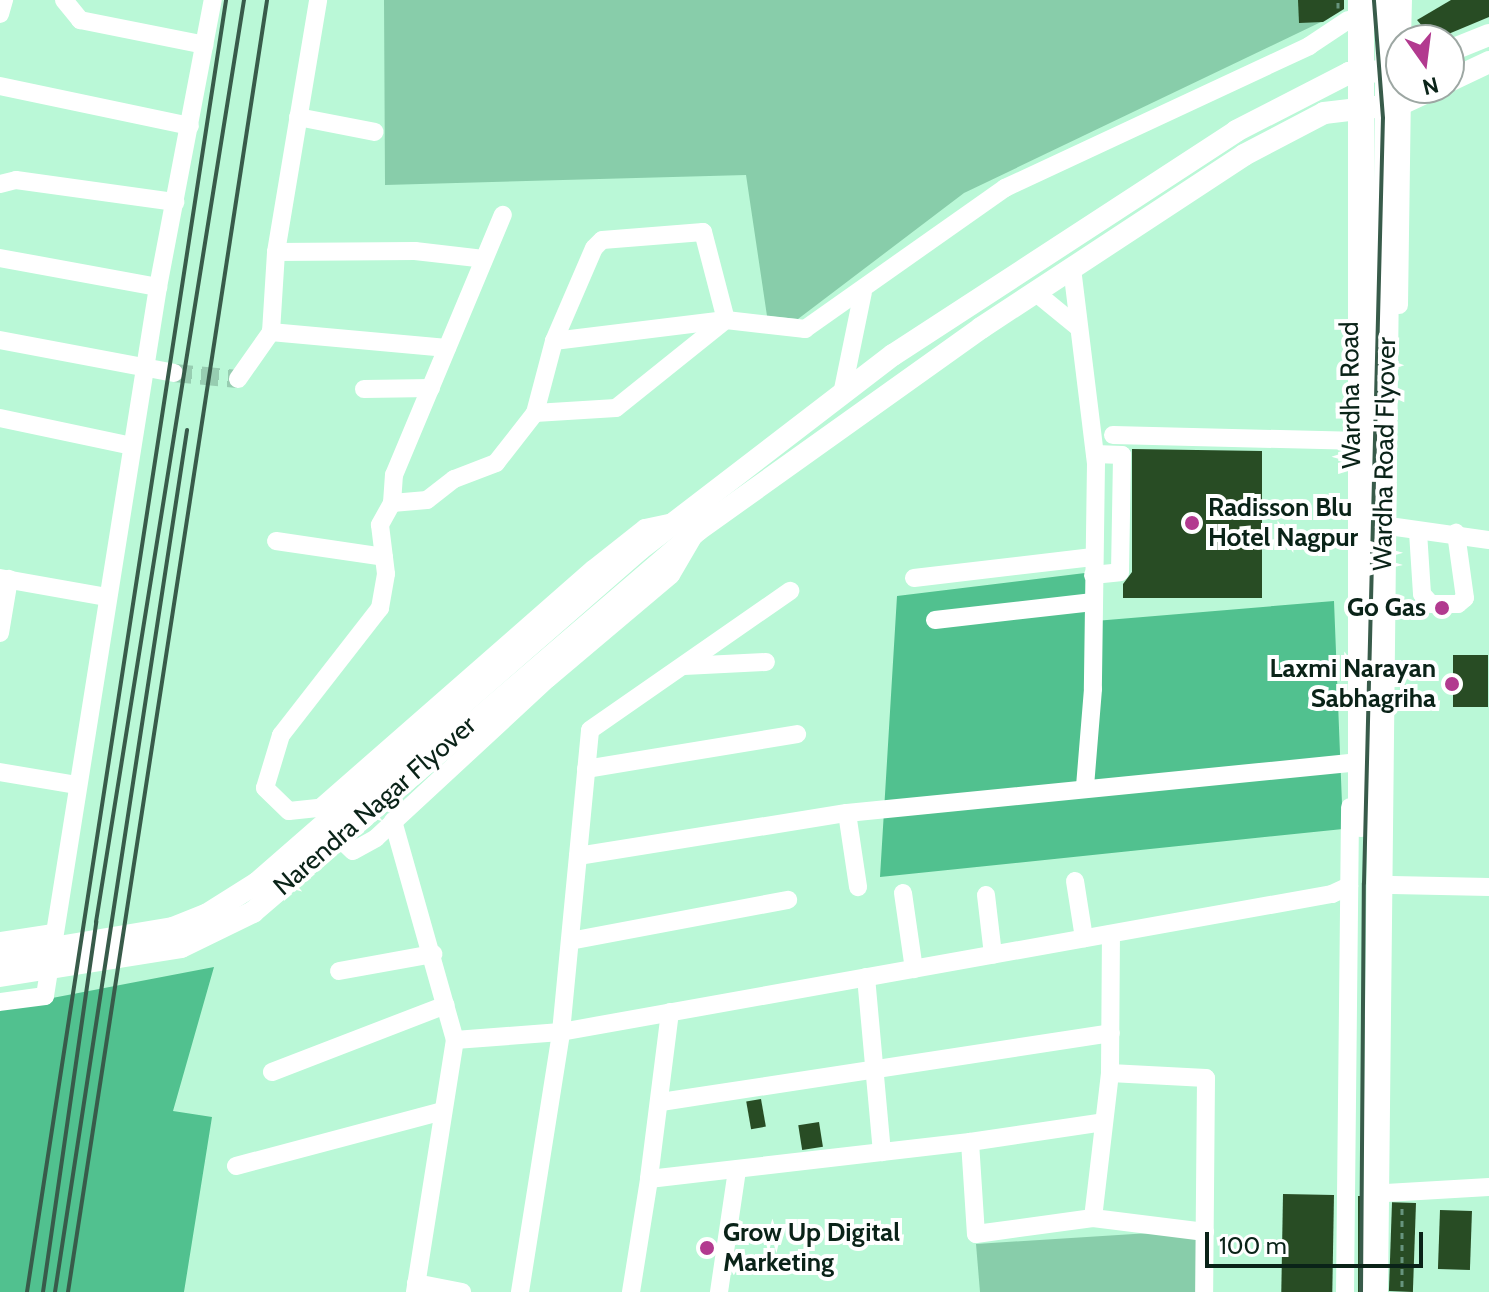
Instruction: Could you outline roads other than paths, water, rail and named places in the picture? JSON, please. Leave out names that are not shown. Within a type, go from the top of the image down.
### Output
[{"type":"highway","name":"Wardha Road Flyover","points":[[1375,1292],[1389,0]]},
{"type":"highway","name":"Wardha Road Flyover","points":[[1354,10],[1357,1292]]},
{"type":"main road","points":[[1465,45],[1489,35]]},
{"type":"main road","points":[[1465,73],[1489,62]]},
{"type":"main road","points":[[1349,73],[1385,71]]},
{"type":"main road","name":"Narendra Nagar Flyover","points":[[0,957],[173,928],[257,883],[640,549],[842,394],[1005,280],[1236,131],[1349,73]]},
{"type":"main road","name":"Narendra Nagar Flyover","points":[[0,976],[181,947],[253,912],[698,530],[1035,292],[1244,155],[1324,113],[1385,100]]},
{"type":"street","points":[[0,14],[4,0]]},
{"type":"street","points":[[64,0],[80,20],[205,45]]},
{"type":"street","points":[[0,1002],[45,996],[76,785],[158,287],[213,0]]},
{"type":"street","points":[[238,379],[271,332],[276,252],[318,0]]},
{"type":"street","name":"Wardha Road","points":[[1345,1292],[1352,441],[1348,109],[1354,10],[1348,0]]},
{"type":"street","points":[[1402,24],[1403,0]]},
{"type":"street","points":[[554,341],[726,320],[805,329],[863,292],[1005,188],[1309,46],[1354,10]]},
{"type":"street","points":[[0,86],[190,126]]},
{"type":"street","name":"Wardha Road","points":[[1386,1292],[1394,1192],[1391,941],[1402,104]]},
{"type":"street","points":[[298,117],[375,132]]},
{"type":"street","points":[[0,184],[16,180],[175,202]]},
{"type":"street","points":[[503,215],[394,475],[392,503],[380,525],[384,557],[380,608],[281,735],[265,788],[289,811],[320,808],[593,569],[645,528],[675,522]]},
{"type":"street","points":[[392,503],[427,500],[454,479],[496,463],[535,413],[554,341],[594,248],[602,240],[703,232],[726,320]]},
{"type":"street","points":[[276,252],[415,251],[484,259]]},
{"type":"street","points":[[0,258],[158,287]]},
{"type":"street","points":[[1072,268],[1095,454],[1093,602],[1085,787]]},
{"type":"street","points":[[842,394],[863,292]]},
{"type":"street","points":[[1035,292],[1079,328]]},
{"type":"street","points":[[535,413],[616,408],[726,320]]},
{"type":"street","points":[[271,332],[447,348]]},
{"type":"street","points":[[0,340],[145,371],[174,373]]},
{"type":"street","points":[[364,389],[431,388]]},
{"type":"street","points":[[0,418],[132,446]]},
{"type":"street","points":[[1113,435],[1352,441]]},
{"type":"street","points":[[914,578],[1093,566],[1120,572],[1122,455],[1095,454]]},
{"type":"street","points":[[1396,527],[1489,540]]},
{"type":"street","points":[[320,808],[318,818],[353,851],[361,850],[671,575],[698,530]]},
{"type":"street","points":[[1418,532],[1422,594],[1431,604],[1458,604],[1465,598],[1456,533]]},
{"type":"street","points":[[276,541],[384,557]]},
{"type":"street","points":[[0,633],[4,578],[107,597]]},
{"type":"street","points":[[520,1292],[561,1032],[590,730],[790,591]]},
{"type":"street","points":[[935,620],[1093,602]]},
{"type":"street","points":[[681,666],[766,662]]},
{"type":"street","points":[[586,769],[797,734]]},
{"type":"street","points":[[578,856],[847,813],[1350,763]]},
{"type":"street","points":[[0,772],[76,785]]},
{"type":"street","points":[[847,813],[858,887]]},
{"type":"street","points":[[393,821],[455,1040],[415,1288],[462,1292]]},
{"type":"street","points":[[1075,881],[1084,938]]},
{"type":"street","points":[[1392,885],[1489,887]]},
{"type":"street","points":[[455,1040],[561,1032],[1332,894],[1349,886]]},
{"type":"street","points":[[903,893],[914,969]]},
{"type":"street","points":[[986,895],[993,955]]},
{"type":"street","points":[[570,941],[788,900]]},
{"type":"street","points":[[0,941],[53,933]]},
{"type":"street","points":[[1093,1218],[1110,1073],[1111,934]]},
{"type":"street","points":[[339,971],[433,954]]},
{"type":"street","points":[[866,977],[882,1152]]},
{"type":"street","points":[[272,1072],[446,1005]]},
{"type":"street","points":[[631,1292],[661,1102],[670,1012]]},
{"type":"street","points":[[661,1102],[1111,1033]]},
{"type":"street","points":[[1110,1073],[1206,1078],[1204,1292]]},
{"type":"street","points":[[236,1166],[443,1111]]},
{"type":"street","points":[[649,1179],[970,1142],[1104,1122]]},
{"type":"street","points":[[970,1142],[976,1234],[1093,1218],[1205,1232]]},
{"type":"street","points":[[719,1292],[737,1170]]},
{"type":"street","points":[[1394,1192],[1489,1187]]},
{"type":"tunnel","points":[[174,373],[238,379]]},
{"type":"railway","points":[[27,1292],[226,0]]},
{"type":"railway","points":[[43,1292],[96,922],[244,0]]},
{"type":"railway","points":[[68,1292],[267,0]]},
{"type":"railway","points":[[1361,1292],[1364,883],[1383,118],[1374,0]]},
{"type":"railway","points":[[55,1292],[187,430]]},
{"type":"place","name":"Radisson Blu Hotel Nagpur","points":[[1192,523]]},
{"type":"place","name":"Go Gas","points":[[1442,608]]},
{"type":"place","name":"Laxmi Narayan Sabhagriha","points":[[1452,684]]},
{"type":"place","name":"Grow Up Digital Marketing","points":[[707,1248]]}]
